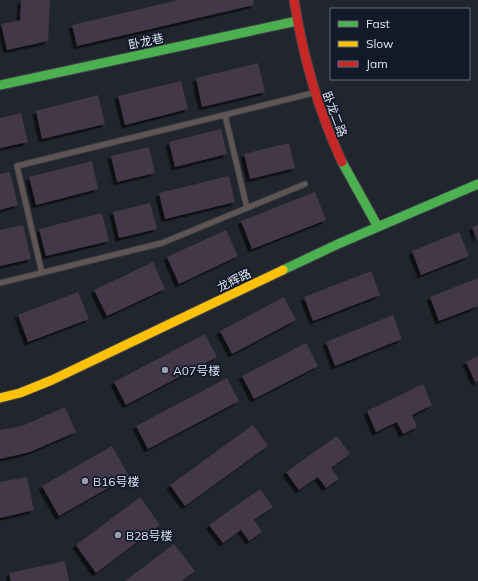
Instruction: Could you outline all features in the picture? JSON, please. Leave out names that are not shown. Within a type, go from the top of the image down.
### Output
[{"type":"street","name":"卧龙二路","points":[[294,0],[306,64],[314,93],[327,129],[342,164],[378,227]]},
{"type":"street","name":"卧龙巷","points":[[0,85],[297,21]]},
{"type":"street","name":"龙辉路","points":[[0,398],[20,393],[52,380],[338,244],[478,184]]},
{"type":"lane","points":[[42,272],[16,166],[314,93]]},
{"type":"lane","points":[[225,115],[247,208]]},
{"type":"lane","points":[[0,283],[162,243],[305,184]]},
{"type":"building","points":[[21,0],[50,0],[48,41],[7,50],[1,24],[20,20]]},
{"type":"building","points":[[179,0],[253,0],[254,5],[77,46],[72,25]]},
{"type":"building","points":[[258,63],[265,92],[202,107],[196,78]]},
{"type":"building","points":[[181,81],[188,109],[125,125],[118,96]]},
{"type":"building","points":[[98,95],[105,124],[42,139],[36,111]]},
{"type":"building","points":[[21,113],[28,142],[0,148],[0,118]]},
{"type":"building","points":[[221,129],[227,154],[175,167],[169,142]]},
{"type":"building","points":[[289,143],[295,168],[250,179],[244,154]]},
{"type":"building","points":[[149,147],[155,173],[117,182],[111,156]]},
{"type":"building","points":[[92,161],[98,189],[36,205],[29,177]]},
{"type":"building","points":[[10,172],[18,205],[0,210],[0,174]]},
{"type":"building","points":[[229,176],[235,202],[165,219],[159,193]]},
{"type":"building","points":[[315,192],[326,220],[252,249],[241,221]]},
{"type":"building","points":[[150,203],[157,229],[119,238],[113,212]]},
{"type":"building","points":[[102,213],[109,241],[46,256],[39,229]]},
{"type":"building","points":[[23,225],[31,259],[0,266],[0,230]]},
{"type":"building","points":[[478,225],[478,241],[472,227]]},
{"type":"building","points":[[226,230],[238,256],[179,284],[167,257]]},
{"type":"building","points":[[459,232],[469,256],[421,275],[412,251]]},
{"type":"building","points":[[153,262],[165,289],[107,316],[94,290]]},
{"type":"building","points":[[371,271],[380,295],[313,321],[304,297]]},
{"type":"building","points":[[478,278],[478,306],[439,321],[430,297]]},
{"type":"building","points":[[78,292],[89,319],[28,342],[18,315]]},
{"type":"building","points":[[284,297],[296,320],[232,354],[220,331]]},
{"type":"building","points":[[393,315],[402,339],[335,366],[326,342]]},
{"type":"building","name":"A07号楼","points":[[205,334],[217,357],[126,405],[114,382]]},
{"type":"building","points":[[306,343],[318,366],[254,399],[242,376]]},
{"type":"building","points":[[478,356],[478,381],[475,382],[466,362]]},
{"type":"building","points":[[227,378],[239,401],[148,449],[136,426]]},
{"type":"building","points":[[423,384],[432,405],[412,415],[417,427],[403,434],[397,422],[376,432],[367,411]]},
{"type":"building","points":[[65,407],[76,432],[30,452],[0,459],[0,430],[22,426]]},
{"type":"building","points":[[253,425],[268,446],[185,506],[170,485]]},
{"type":"building","points":[[337,436],[350,454],[331,468],[339,479],[326,488],[318,477],[299,490],[286,472]]},
{"type":"building","name":"B16号楼","points":[[112,446],[129,476],[59,516],[42,486]]},
{"type":"building","points":[[27,477],[34,510],[0,518],[0,482]]},
{"type":"building","points":[[260,489],[273,507],[254,520],[262,532],[249,541],[241,530],[223,543],[209,525]]},
{"type":"building","name":"B28号楼","points":[[140,497],[160,525],[96,573],[76,545]]},
{"type":"building","points":[[174,544],[195,571],[182,581],[125,581]]},
{"type":"building","points":[[65,561],[69,581],[11,581],[9,573]]},
{"type":"traffic: fast","points":[[0,85],[297,21]]},
{"type":"traffic: fast","points":[[342,162],[378,227]]},
{"type":"traffic: fast","points":[[283,270],[338,244],[478,184]]},
{"type":"traffic: slow","points":[[0,398],[20,393],[52,380],[283,270]]},
{"type":"traffic: jam","points":[[294,0],[312,83],[333,142],[342,162]]},
{"type":"place","name":"A07号楼","points":[[165,370]]},
{"type":"place","name":"B16号楼","points":[[85,481]]},
{"type":"place","name":"B28号楼","points":[[118,535]]}]
